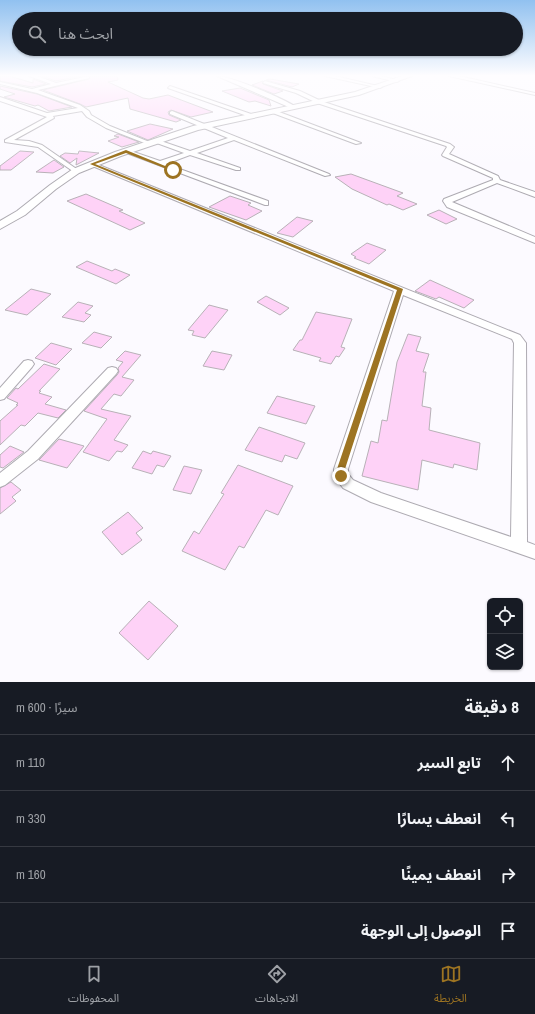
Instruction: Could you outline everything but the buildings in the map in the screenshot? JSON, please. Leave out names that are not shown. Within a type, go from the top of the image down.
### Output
[{"type":"street","points":[[4,141],[52,117],[26,108]]},
{"type":"street","points":[[229,108],[252,116]]},
{"type":"street","points":[[0,226],[21,213],[53,187],[76,171],[92,164],[126,151],[204,126],[289,108]]},
{"type":"street","points":[[336,108],[448,145],[451,147],[445,155],[496,177],[497,181],[535,196]]},
{"type":"street","points":[[48,115],[83,109],[89,116],[108,127],[238,169]]},
{"type":"street","points":[[272,111],[358,143]]},
{"type":"street","points":[[172,113],[327,175]]},
{"type":"street","points":[[158,164],[234,138]]},
{"type":"street","points":[[4,141],[29,143],[40,146],[76,171]]},
{"type":"street","points":[[126,151],[265,203]]},
{"type":"street","points":[[92,164],[516,337],[520,343],[519,547]]},
{"type":"street","points":[[497,181],[447,202],[450,205],[535,240]]},
{"type":"street","points":[[400,289],[341,469],[341,476],[348,484],[376,498],[535,552]]},
{"type":"street","points":[[0,396],[28,364]]},
{"type":"street","points":[[0,482],[33,455],[112,372]]},
{"type":"route","points":[[173,170],[126,151],[92,164],[400,289],[341,469],[341,476]]}]
